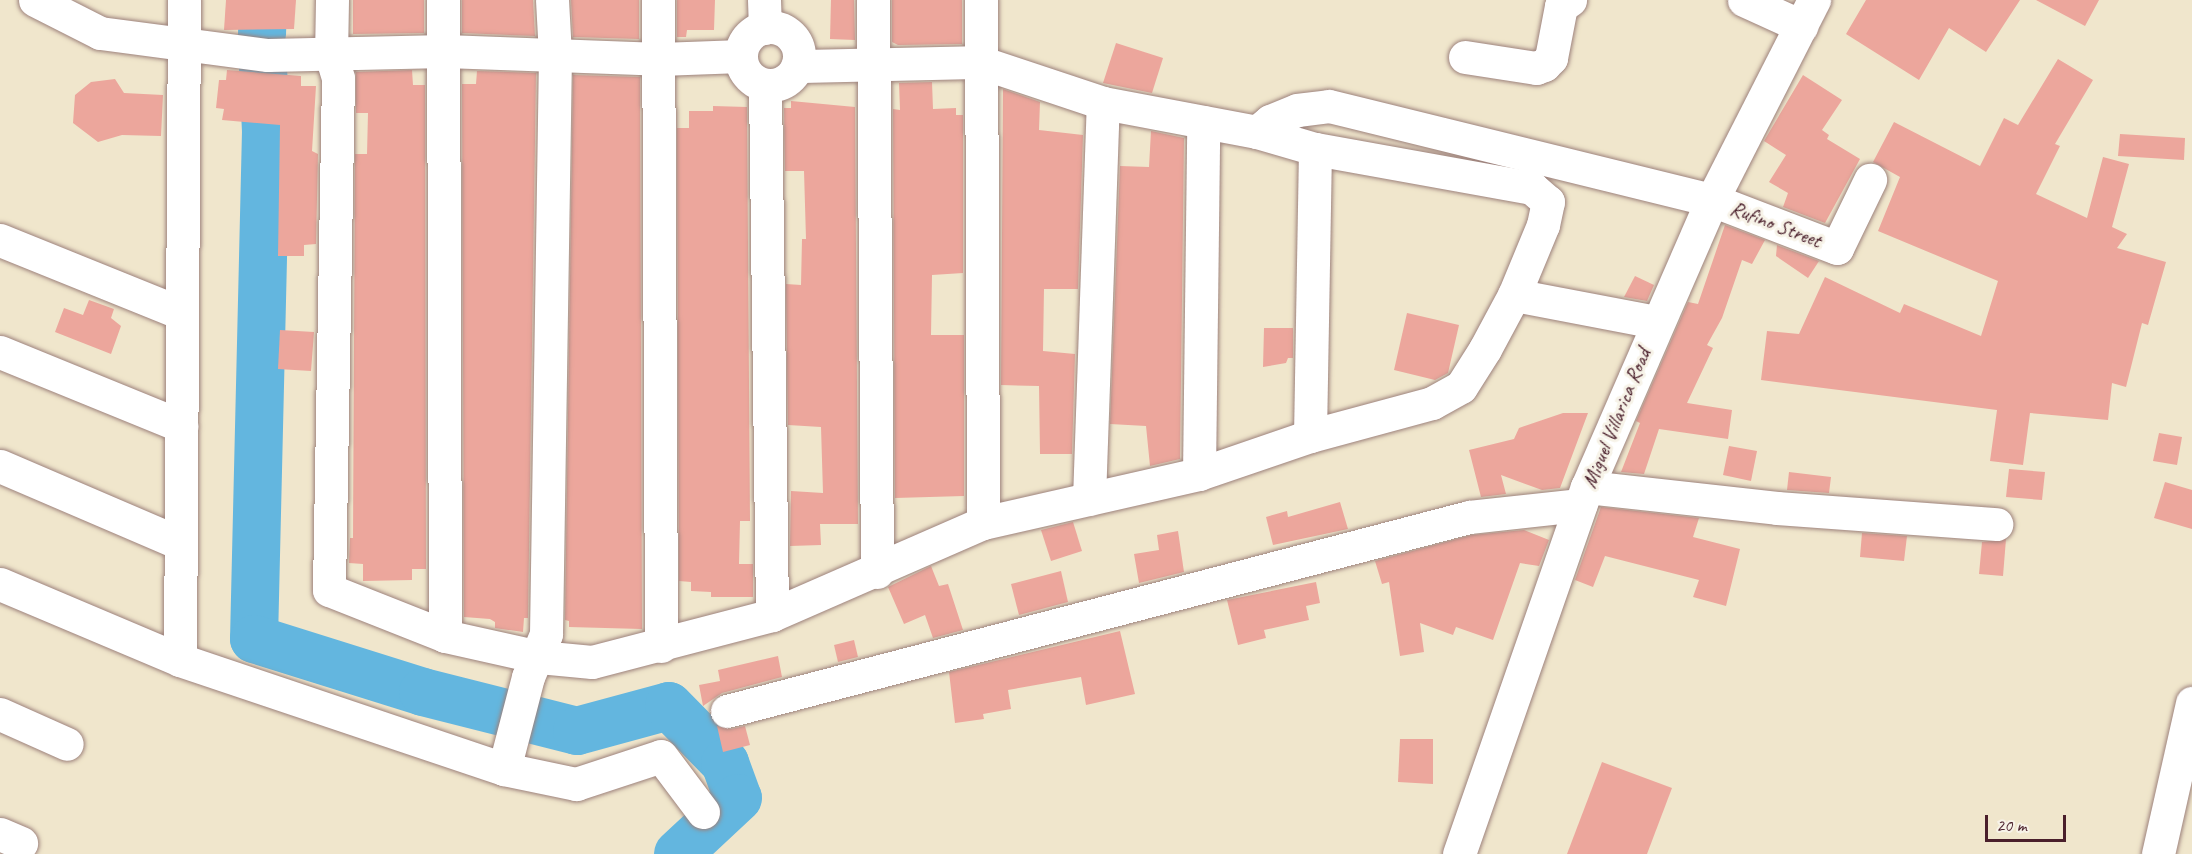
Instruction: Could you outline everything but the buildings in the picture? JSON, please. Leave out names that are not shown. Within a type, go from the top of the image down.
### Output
[{"type":"street","points":[[35,0],[100,33],[268,55],[445,51],[660,59],[741,56]]},
{"type":"street","points":[[180,660],[184,0]]},
{"type":"street","points":[[333,0],[331,55],[338,78],[329,590],[445,636],[539,657],[592,662],[661,646],[772,615],[877,572],[983,523],[1199,474],[1310,436],[1432,403],[1461,387],[1514,295],[1543,225],[1548,202],[1532,188],[1315,149],[1257,132],[1102,103],[980,62],[872,62],[797,66]]},
{"type":"street","points":[[443,0],[445,51],[445,636]]},
{"type":"street","points":[[504,769],[518,715],[546,634],[555,55],[552,0]]},
{"type":"street","points":[[658,0],[661,646]]},
{"type":"street","points":[[873,0],[877,572]]},
{"type":"street","points":[[981,0],[983,523]]},
{"type":"street","points":[[1465,57],[1536,68],[1544,65],[1551,57],[1561,6],[1570,0]]},
{"type":"street","points":[[1744,0],[1808,13]]},
{"type":"street","name":"Miguel Villarica Road","points":[[1460,854],[1583,496],[1655,322],[1712,200],[1808,13]]},
{"type":"street","points":[[764,14],[774,28],[792,38],[799,56],[797,66],[784,81],[765,85],[748,75],[741,56],[748,38],[764,14]]},
{"type":"street","points":[[765,85],[772,615]]},
{"type":"street","points":[[1089,499],[1102,103]]},
{"type":"street","name":"Rufino Street","points":[[1257,132],[1270,121],[1297,110],[1329,106],[1712,200],[1799,231],[1837,248],[1870,180]]},
{"type":"street","points":[[1199,474],[1203,122]]},
{"type":"street","points":[[1310,436],[1315,149]]},
{"type":"street","points":[[0,240],[181,313]]},
{"type":"street","points":[[1514,295],[1655,322]]},
{"type":"street","points":[[0,352],[181,426]]},
{"type":"street","points":[[0,466],[180,543]]},
{"type":"street","points":[[727,711],[1469,517],[1583,496],[1996,524]]},
{"type":"street","points":[[0,584],[180,660],[504,769],[576,784],[661,756],[703,812]]},
{"type":"street","points":[[2158,854],[2192,703]]},
{"type":"street","points":[[0,714],[67,744]]},
{"type":"waterway","points":[[262,34],[263,0]]},
{"type":"waterway","points":[[263,68],[266,131],[254,639],[423,692],[577,731],[669,706],[725,763],[738,798],[678,854]]}]
